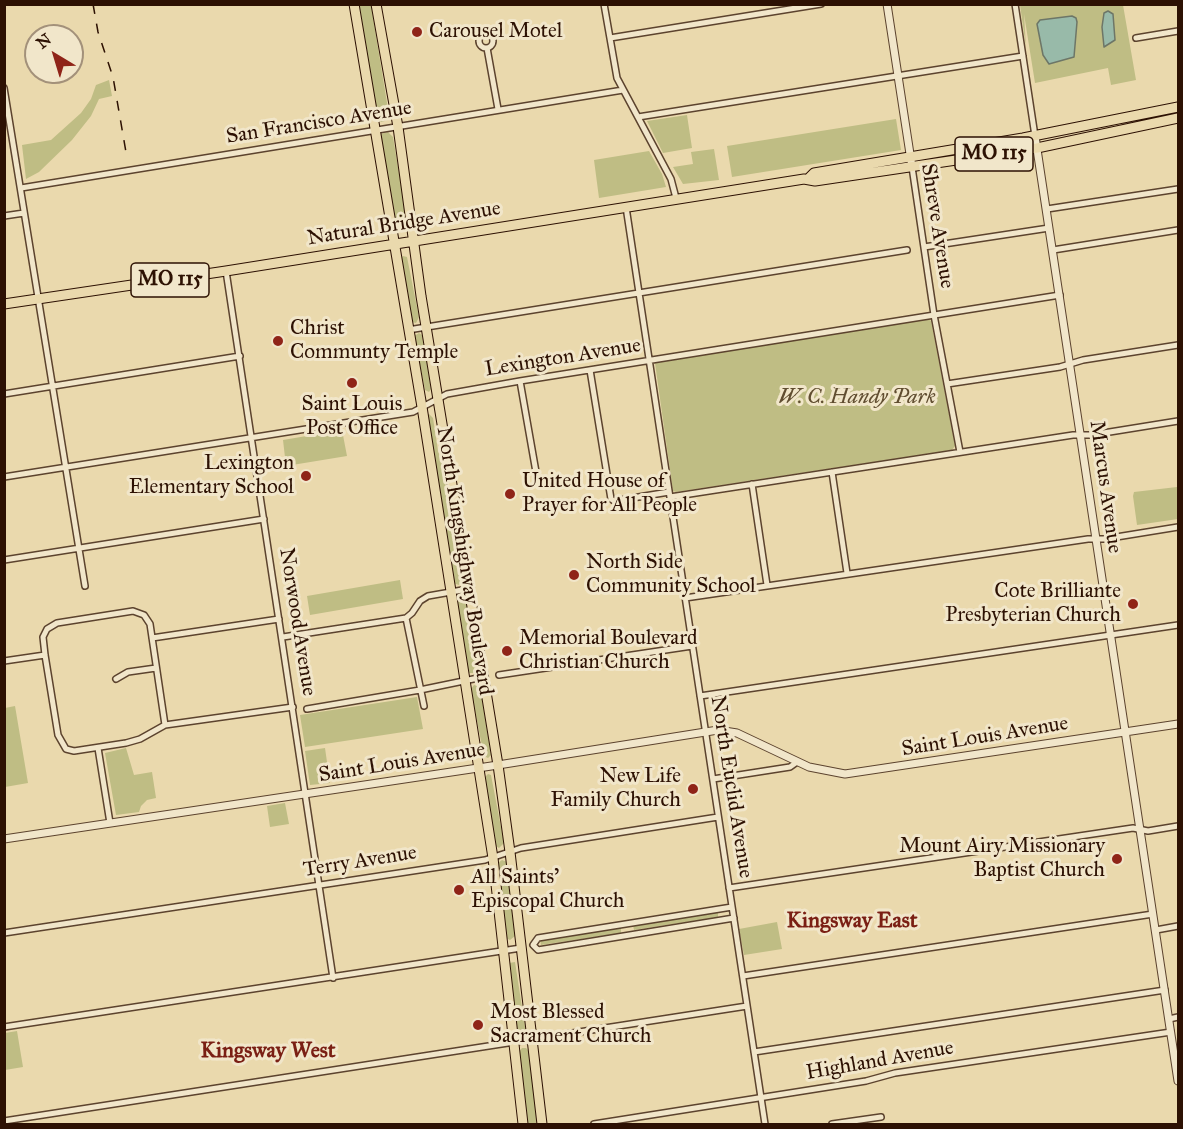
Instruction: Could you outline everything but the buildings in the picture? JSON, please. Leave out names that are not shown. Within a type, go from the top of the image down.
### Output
[{"type":"main road","name":"North Kingshighway Boulevard","points":[[354,4],[422,407],[493,858],[523,1125]]},
{"type":"main road","name":"North Kingshighway Boulevard","points":[[376,4],[398,127],[412,241],[498,765],[542,1125]]},
{"type":"main road","name":"Natural Bridge Avenue","points":[[808,178],[815,181],[855,176],[864,171],[964,148],[1036,142],[1104,122],[1179,107]]},
{"type":"main road","name":"Natural Bridge Avenue","points":[[4,304],[808,178],[814,173],[968,158],[986,151],[1178,118]]},
{"type":"street","points":[[604,4],[617,78],[671,179],[676,198]]},
{"type":"street","points":[[610,38],[821,4]]},
{"type":"street","name":"Shreve Avenue","points":[[887,4],[934,315],[960,452]]},
{"type":"street","name":"Marcus Avenue","points":[[1015,4],[1179,1082]]},
{"type":"street","points":[[1136,38],[1179,31]]},
{"type":"street","points":[[487,48],[498,109]]},
{"type":"street","points":[[638,117],[1023,56]]},
{"type":"street","points":[[4,88],[85,586]]},
{"type":"street","name":"San Francisco Avenue","points":[[21,188],[623,90]]},
{"type":"street","points":[[1047,209],[1179,189]]},
{"type":"street","name":"North Euclid Avenue","points":[[626,206],[765,1125]]},
{"type":"street","points":[[4,216],[24,213]]},
{"type":"street","points":[[924,247],[1049,228]]},
{"type":"street","points":[[1053,250],[1179,230]]},
{"type":"street","points":[[408,330],[907,250]]},
{"type":"street","name":"Norwood Avenue","points":[[226,271],[333,978]]},
{"type":"street","name":"Lexington Avenue","points":[[4,477],[413,412],[447,394],[519,381],[1060,295]]},
{"type":"street","points":[[947,384],[1060,367],[1083,360],[1179,345]]},
{"type":"street","points":[[4,394],[240,356]]},
{"type":"street","points":[[590,370],[614,501],[752,484],[1179,421]]},
{"type":"street","points":[[519,381],[536,472]]},
{"type":"street","points":[[832,472],[847,573]]},
{"type":"street","points":[[752,484],[767,585]]},
{"type":"street","points":[[4,560],[264,519]]},
{"type":"street","points":[[685,598],[1179,527]]},
{"type":"street","points":[[283,637],[406,618],[420,601],[428,596],[468,589]]},
{"type":"street","points":[[165,725],[150,624],[144,615],[133,611],[57,623],[47,628],[43,637],[45,655],[58,735],[66,749],[74,751],[133,741],[165,725],[293,707]]},
{"type":"street","points":[[406,618],[424,706]]},
{"type":"street","points":[[152,638],[279,619]]},
{"type":"street","points":[[700,696],[1179,625]]},
{"type":"street","points":[[499,675],[692,646]]},
{"type":"street","points":[[4,661],[45,655]]},
{"type":"street","points":[[116,679],[128,672],[156,668]]},
{"type":"street","points":[[307,709],[483,677]]},
{"type":"street","name":"Saint Louis Avenue","points":[[4,839],[722,730],[737,733],[797,762],[827,772],[858,774],[1179,724]]},
{"type":"street","points":[[98,748],[110,823]]},
{"type":"street","points":[[713,779],[790,767],[797,762]]},
{"type":"street","name":"Terry Avenue","points":[[4,933],[493,858],[521,848],[718,817]]},
{"type":"street","points":[[729,888],[1133,828],[1148,831],[1179,826]]},
{"type":"street","points":[[732,908],[538,938],[533,945],[538,950],[734,918]]},
{"type":"street","points":[[742,976],[1153,914]]},
{"type":"street","points":[[1156,930],[1179,926]]},
{"type":"street","points":[[4,1027],[521,948]]},
{"type":"street","points":[[754,1052],[1165,990]]},
{"type":"street","points":[[4,1121],[747,1006]]},
{"type":"street","points":[[1169,1019],[1179,1017]]},
{"type":"street","name":"Highland Avenue","points":[[594,1125],[866,1081],[895,1073],[1171,1032]]},
{"type":"street","points":[[832,1125],[881,1117]]},
{"type":"green space","points":[[358,5],[371,5],[389,115],[387,120],[382,122],[377,120]]},
{"type":"green space","points":[[1020,5],[1123,5],[1136,80],[1111,85],[1108,68],[1035,83],[1024,14],[1026,47]]},
{"type":"green space","points":[[109,80],[112,96],[99,99],[91,116],[72,140],[39,172],[26,179],[22,145],[51,140],[81,113],[91,99],[96,85]]},
{"type":"green space","points":[[687,115],[692,148],[663,153],[647,121]]},
{"type":"green space","points":[[896,119],[901,150],[732,177],[727,146]]},
{"type":"green space","points":[[388,132],[393,137],[405,209],[405,225],[400,229],[397,227],[380,138],[381,134]]},
{"type":"green space","points":[[714,149],[719,180],[683,184],[673,167],[693,164],[691,152]]},
{"type":"green space","points":[[649,151],[662,174],[666,187],[599,198],[594,160]]},
{"type":"green space","points":[[403,256],[407,257],[419,317],[416,323],[412,322],[400,259]]},
{"type":"green space","name":"W. C. Handy Park","points":[[928,319],[931,321],[955,446],[952,450],[673,491],[655,363]]},
{"type":"green space","points":[[419,333],[422,335],[431,389],[429,392],[425,390],[414,336]]},
{"type":"green space","points":[[427,415],[433,418],[438,451],[443,466],[462,580],[459,585],[453,583]]},
{"type":"green space","points":[[342,430],[347,456],[286,466],[283,440]]},
{"type":"green space","points":[[1177,487],[1178,519],[1137,525],[1134,492]]},
{"type":"green space","points":[[400,580],[403,599],[310,615],[307,596]]},
{"type":"green space","points":[[462,599],[466,601],[477,668],[474,673],[469,673],[468,670],[457,602]]},
{"type":"green space","points":[[474,685],[480,687],[491,755],[488,758],[484,756],[474,706],[471,689]]},
{"type":"green space","points":[[417,697],[423,729],[305,747],[300,715]]},
{"type":"green space","points":[[15,706],[28,783],[5,787],[5,708]]},
{"type":"green space","points":[[126,748],[134,775],[152,772],[156,798],[147,800],[139,812],[116,815],[105,753]]},
{"type":"green space","points":[[325,748],[330,783],[310,785],[305,751]]},
{"type":"green space","points":[[488,774],[491,775],[504,843],[499,848],[495,842],[485,777]]},
{"type":"green space","points":[[285,803],[289,824],[270,827],[267,806]]},
{"type":"green space","points":[[502,860],[507,862],[515,936],[510,940],[506,938],[498,863]]},
{"type":"green space","points":[[718,912],[718,917],[634,930],[633,925]]},
{"type":"green space","points":[[777,922],[782,949],[744,955],[739,929]]},
{"type":"green space","points":[[621,928],[621,933],[541,945],[540,940]]},
{"type":"green space","points":[[515,962],[526,1033],[523,1035],[517,1033],[509,963]]},
{"type":"green space","points":[[17,1031],[23,1067],[5,1070],[5,1033]]},
{"type":"green space","points":[[522,1048],[529,1051],[537,1124],[528,1124],[519,1052]]},
{"type":"shaded area","points":[[1108,11],[1113,14],[1115,40],[1104,47],[1102,27],[1104,13]]},
{"type":"shaded area","points":[[1072,16],[1077,22],[1074,57],[1049,64],[1043,55],[1037,24],[1040,20]]},
{"type":"railway","points":[[93,4],[98,32],[113,77],[127,158]]},
{"type":"place","name":"Carousel Motel","points":[[417,32]]},
{"type":"place","name":"Christ Communty Temple","points":[[278,341]]},
{"type":"place","name":"Saint Louis Post Office","points":[[352,383]]},
{"type":"place","name":"Lexington Elementary School","points":[[306,476]]},
{"type":"place","name":"United House of Prayer for All People","points":[[510,494]]},
{"type":"place","name":"North Side Community School","points":[[574,575]]},
{"type":"place","name":"Cote Brilliante Presbyterian Church","points":[[1133,604]]},
{"type":"place","name":"Memorial Boulevard Christian Church","points":[[507,651]]},
{"type":"place","name":"New Life Family Church","points":[[693,789]]},
{"type":"place","name":"Mount Airy Missionary Baptist Church","points":[[1117,859]]},
{"type":"place","name":"All Saints' Episcopal Church","points":[[459,890]]},
{"type":"place","name":"Most Blessed Sacrament Church","points":[[478,1025]]},
{"type":"district","name":"Kingsway East","points":[[852,922]]},
{"type":"district","name":"Kingsway West","points":[[268,1052]]}]
